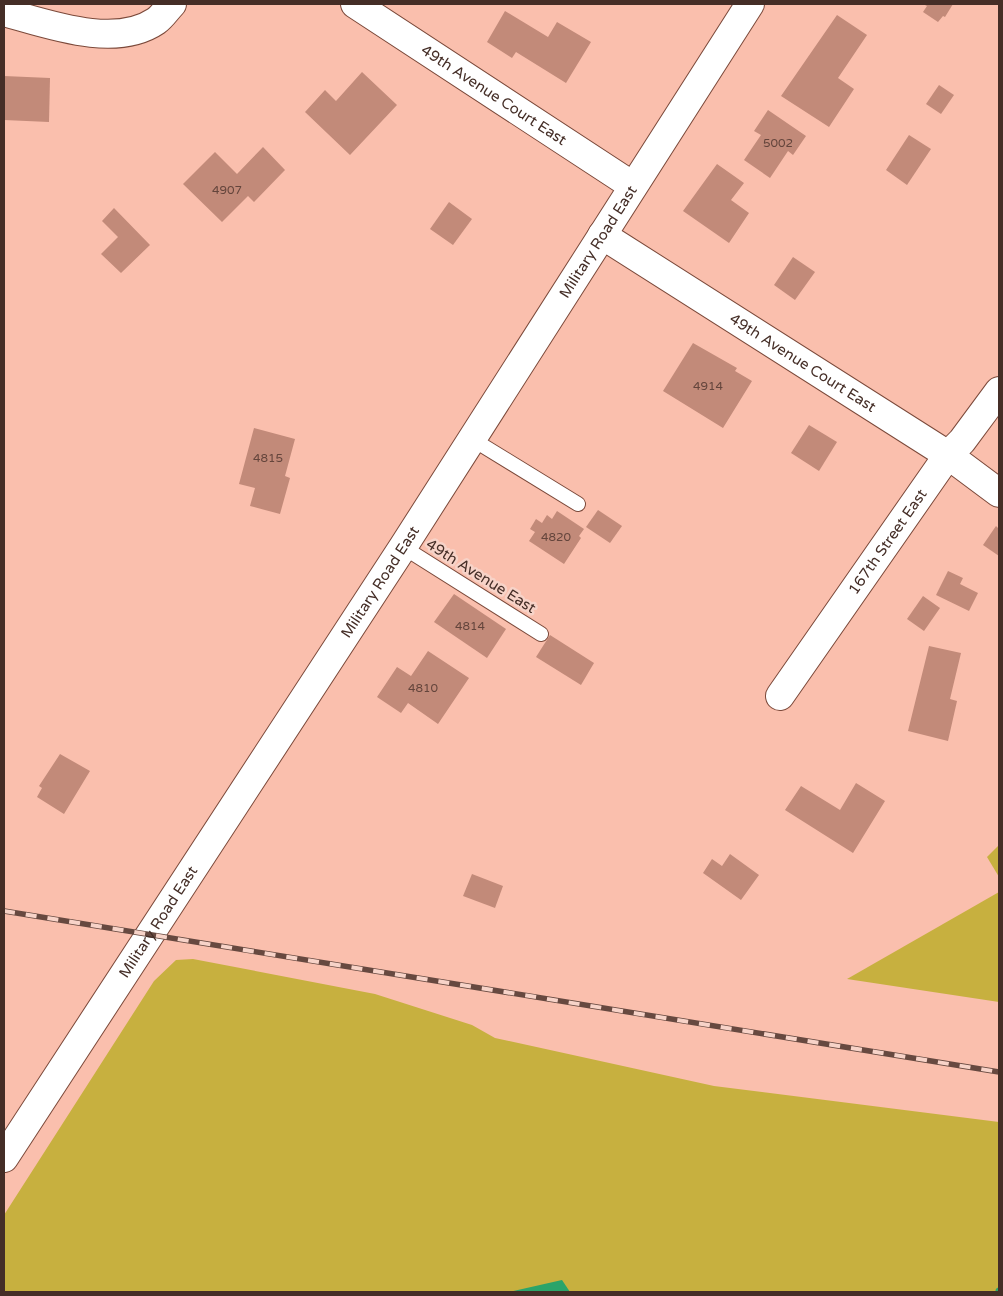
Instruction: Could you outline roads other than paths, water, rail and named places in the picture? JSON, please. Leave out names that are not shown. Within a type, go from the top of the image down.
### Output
[{"type":"street","points":[[4,12],[64,29],[122,34],[157,20],[172,4]]},
{"type":"street","name":"49th Avenue Court East","points":[[355,4],[633,186]]},
{"type":"street","name":"Military Road East","points":[[4,1158],[403,547],[750,4]]},
{"type":"street","name":"49th Avenue Court East","points":[[602,235],[948,455],[999,492]]},
{"type":"street","name":"167th Street East","points":[[780,696],[948,455],[962,441],[999,391]]},
{"type":"lane","points":[[472,439],[578,504]]},
{"type":"lane","name":"49th Avenue East","points":[[403,547],[541,634]]},
{"type":"railway","points":[[4,911],[999,1072]]}]
